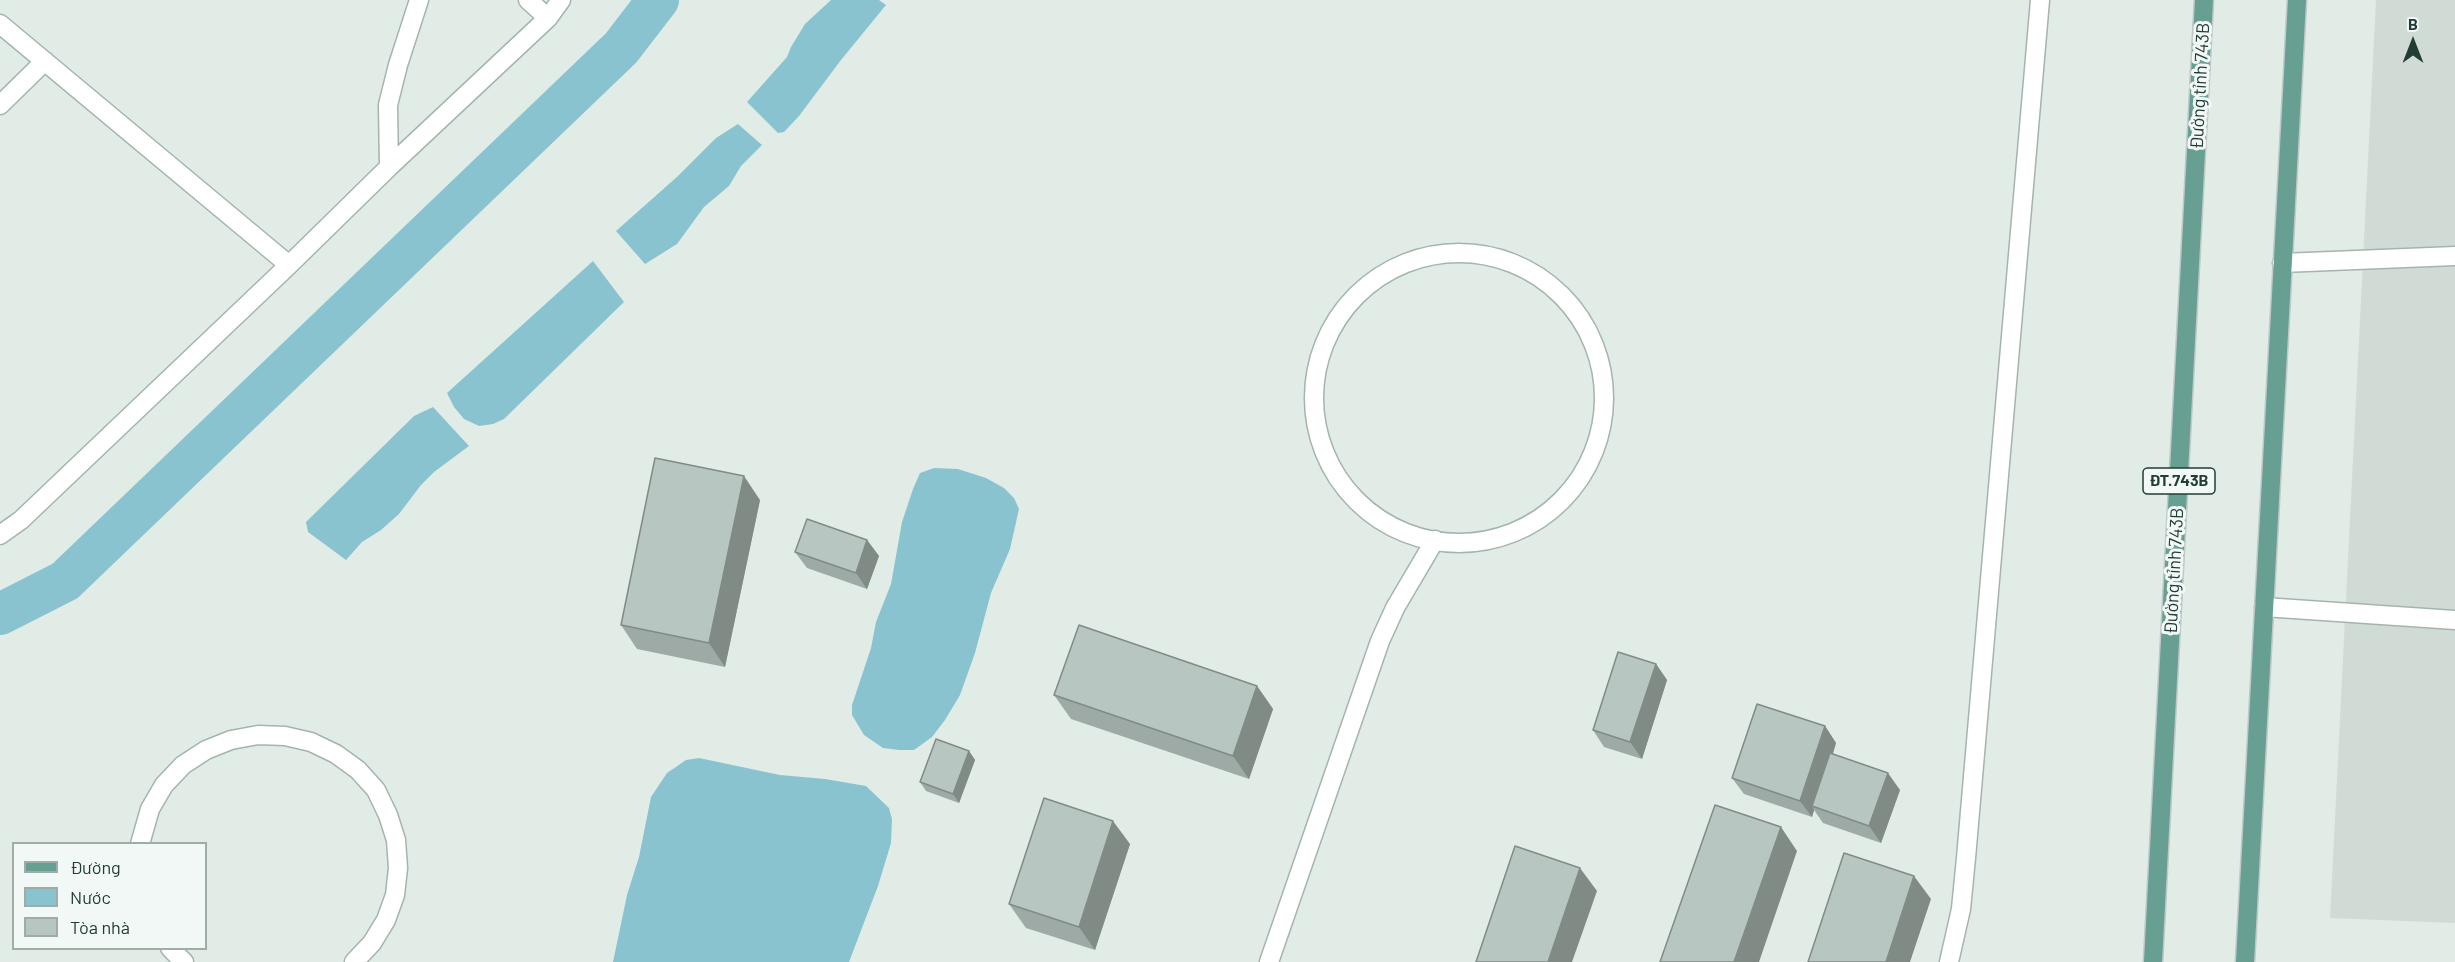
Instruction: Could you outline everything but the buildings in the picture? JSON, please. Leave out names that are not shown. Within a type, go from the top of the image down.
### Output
[{"type":"main road","name":"Đường tỉnh 743B","points":[[2153,962],[2204,0]]},
{"type":"main road","points":[[2245,962],[2297,0]]},
{"type":"street","points":[[389,167],[388,105],[419,0]]},
{"type":"street","points":[[528,0],[549,18]]},
{"type":"street","points":[[0,535],[21,520],[389,167],[549,18],[561,0]]},
{"type":"street","points":[[1949,962],[1961,909],[1966,858],[2040,0]]},
{"type":"street","points":[[0,24],[289,265]]},
{"type":"street","points":[[0,105],[45,61]]},
{"type":"street","points":[[1470,253],[1499,258],[1526,269],[1551,284],[1572,305],[1588,330],[1599,357],[1605,385],[1604,415],[1598,444],[1586,471],[1568,494],[1547,514],[1521,529],[1494,539],[1464,543],[1435,540],[1406,532],[1380,519],[1357,501],[1338,478],[1324,452],[1316,424],[1317,366],[1326,338],[1341,313],[1361,291],[1385,273],[1411,261],[1440,254],[1470,253]]},
{"type":"street","points":[[2282,263],[2455,256]]},
{"type":"street","points":[[1269,962],[1380,641],[1395,608],[1435,540]]},
{"type":"street","points":[[2264,607],[2455,620]]},
{"type":"street","points":[[140,842],[150,809],[164,785],[183,765],[206,750],[231,740],[258,735],[311,742],[336,754],[358,770],[376,790],[388,815],[396,840],[398,868],[395,895],[389,912],[372,943],[354,962]]},
{"type":"street","points":[[172,950],[184,962]]},
{"type":"shaded area","points":[[2376,0],[2455,0],[2455,923],[2330,918]]},
{"type":"water","points":[[831,0],[879,0],[886,5],[799,116],[784,132],[778,133],[747,102],[787,57],[805,24]]},
{"type":"water","points":[[738,124],[762,145],[741,166],[729,186],[704,207],[677,244],[645,264],[616,231],[678,176],[716,138]]},
{"type":"water","points":[[593,261],[624,302],[504,419],[493,424],[479,426],[464,419],[454,407],[447,393]]},
{"type":"water","points":[[433,407],[469,446],[434,472],[399,514],[381,530],[362,542],[346,560],[308,532],[306,522],[414,416]]},
{"type":"water","points":[[934,468],[958,469],[986,478],[1004,488],[1014,498],[1019,509],[1010,549],[991,593],[975,653],[960,695],[932,737],[914,750],[883,748],[864,735],[852,715],[852,705],[871,648],[876,622],[891,584],[902,522],[913,489],[920,473]]},
{"type":"water","points":[[699,758],[780,775],[866,786],[889,808],[892,819],[891,843],[878,886],[849,962],[613,962],[651,797],[667,773],[686,760]]},
{"type":"waterway","points":[[0,614],[65,581],[621,48],[658,0]]}]
